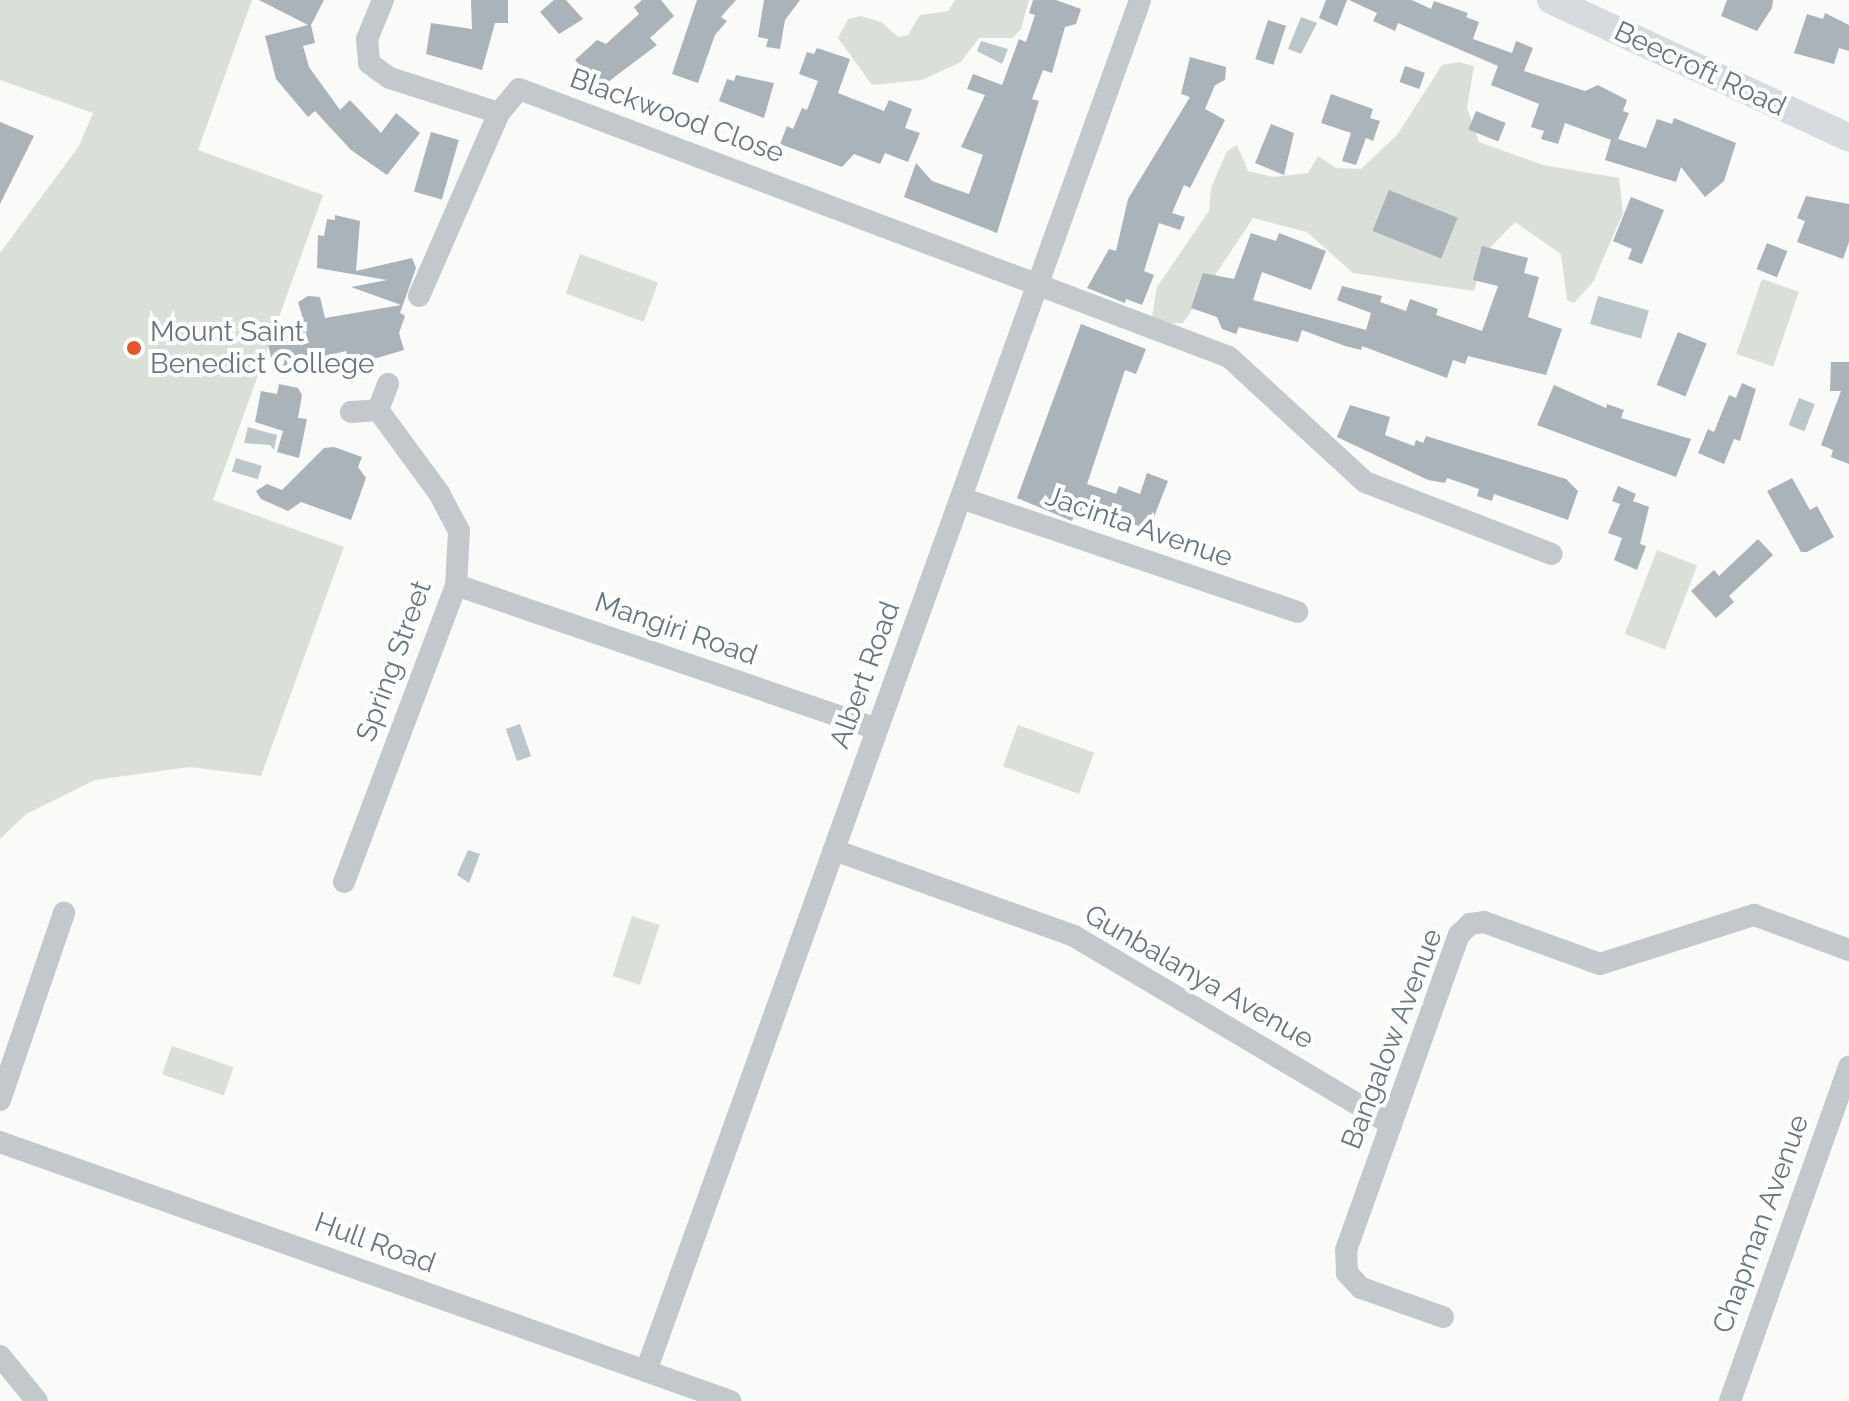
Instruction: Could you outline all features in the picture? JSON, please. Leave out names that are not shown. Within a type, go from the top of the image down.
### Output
[{"type":"main road","name":"Beecroft Road","points":[[1551,0],[1849,138]]},
{"type":"street","points":[[383,0],[367,39],[369,63],[390,78],[499,113],[419,296]]},
{"type":"street","name":"Albert Road","points":[[646,1371],[1140,0]]},
{"type":"street","name":"Blackwood Close","points":[[499,113],[519,89],[1039,282]]},
{"type":"street","points":[[1039,282],[1229,357],[1365,482],[1552,554]]},
{"type":"street","points":[[351,412],[378,410],[388,384]]},
{"type":"street","name":"Spring Street","points":[[344,882],[456,585],[459,531],[439,493],[378,410]]},
{"type":"street","name":"Jacinta Avenue","points":[[961,498],[1297,612]]},
{"type":"street","name":"Mangiri Road","points":[[456,585],[877,729]]},
{"type":"street","name":"Gunbalanya Avenue","points":[[834,850],[1074,936],[1391,1124]]},
{"type":"street","points":[[0,1100],[64,913]]},
{"type":"street","name":"Bangalow Avenue","points":[[1443,1317],[1361,1288],[1347,1273],[1346,1250],[1459,935],[1470,924],[1484,922],[1600,964],[1754,915],[1849,950]]},
{"type":"street","name":"Chapman Avenue","points":[[1730,1401],[1849,1067]]},
{"type":"street","name":"Hull Road","points":[[0,1142],[730,1401]]},
{"type":"street","points":[[0,1356],[37,1401]]},
{"type":"shaded area","name":"Mount Saint Benedict College","points":[[0,0],[252,0],[198,150],[323,195],[213,500],[344,547],[261,776],[190,767],[95,780],[26,814],[0,839],[0,253],[79,146],[93,113],[0,80]]},
{"type":"shaded area","points":[[955,0],[1029,0],[1021,29],[1012,38],[979,38],[961,62],[922,80],[872,85],[838,38],[848,19],[861,16],[881,22],[898,37],[908,35],[920,15],[948,11]]},
{"type":"shaded area","points":[[1301,17],[1317,23],[1301,54],[1288,49]]},
{"type":"shaded area","points":[[981,41],[1008,49],[1002,64],[977,51]]},
{"type":"shaded area","points":[[1459,62],[1474,66],[1467,108],[1479,142],[1543,165],[1619,178],[1623,213],[1593,282],[1574,303],[1567,300],[1561,254],[1515,222],[1485,253],[1474,291],[1353,273],[1307,232],[1253,218],[1183,323],[1164,324],[1152,316],[1157,287],[1209,211],[1211,188],[1227,151],[1237,145],[1248,171],[1273,177],[1308,173],[1318,156],[1336,168],[1361,169],[1397,135],[1442,65]]},
{"type":"shaded area","points":[[580,254],[658,282],[644,322],[566,293]]},
{"type":"shaded area","points":[[1762,279],[1799,292],[1773,366],[1736,354]]},
{"type":"shaded area","points":[[1598,296],[1649,311],[1641,338],[1590,324]]},
{"type":"shaded area","points":[[1799,398],[1815,404],[1804,431],[1789,425]]},
{"type":"shaded area","points":[[248,427],[277,435],[274,450],[270,445],[244,443]]},
{"type":"shaded area","points":[[236,458],[262,466],[258,479],[232,471]]},
{"type":"shaded area","points":[[1657,550],[1697,565],[1665,649],[1625,634]]},
{"type":"shaded area","points":[[520,724],[531,756],[517,761],[506,729]]},
{"type":"shaded area","points":[[1018,725],[1094,753],[1079,794],[1003,766]]},
{"type":"shaded area","points":[[468,850],[480,854],[469,883],[457,875]]},
{"type":"shaded area","points":[[632,916],[660,925],[640,985],[613,976]]},
{"type":"shaded area","points":[[172,1046],[233,1067],[224,1096],[162,1074]]},
{"type":"building","points":[[259,0],[324,0],[311,25],[315,43],[303,46],[309,67],[340,110],[350,100],[381,133],[396,113],[420,133],[387,175],[351,150],[315,111],[308,117],[276,79],[265,36],[308,25]]},
{"type":"building","points":[[471,0],[508,0],[508,23],[495,23],[482,70],[426,54],[431,23],[472,29]]},
{"type":"building","points":[[554,0],[566,0],[583,19],[559,34],[540,12]]},
{"type":"building","points":[[642,0],[661,0],[674,16],[650,38],[657,45],[600,88],[575,60],[597,40],[606,44],[639,14],[634,7]]},
{"type":"building","points":[[697,0],[736,0],[721,17],[727,21],[715,35],[698,83],[672,74]]},
{"type":"building","points":[[764,0],[800,0],[785,20],[780,49],[766,47],[768,39],[758,37]]},
{"type":"building","points":[[1033,0],[1056,0],[1081,9],[1076,24],[1065,27],[1052,73],[1043,70],[1032,99],[1039,101],[997,233],[904,197],[916,163],[932,181],[969,194],[983,155],[961,147],[985,95],[967,89],[973,74],[1002,85],[1019,39],[1026,42],[1035,15],[1029,13]]},
{"type":"building","points":[[1326,0],[1347,0],[1337,26],[1319,18]]},
{"type":"building","points":[[1349,0],[1412,0],[1431,9],[1434,1],[1468,13],[1466,17],[1479,22],[1473,39],[1512,53],[1516,41],[1533,48],[1524,71],[1585,91],[1598,85],[1627,100],[1623,111],[1629,113],[1618,139],[1646,148],[1657,119],[1672,124],[1674,118],[1736,143],[1724,181],[1705,197],[1681,167],[1676,182],[1605,160],[1611,140],[1565,123],[1558,144],[1541,139],[1544,131],[1531,127],[1539,104],[1491,85],[1498,66],[1398,23],[1395,31],[1373,21],[1377,13]]},
{"type":"building","points":[[1727,0],[1773,0],[1772,8],[1757,31],[1721,16]]},
{"type":"building","points":[[1825,13],[1849,25],[1849,51],[1839,48],[1834,64],[1794,53],[1807,14],[1823,19]]},
{"type":"building","points":[[1268,20],[1286,26],[1273,65],[1255,59]]},
{"type":"building","points":[[817,48],[850,59],[838,93],[884,111],[889,100],[912,109],[905,128],[920,133],[908,162],[885,153],[880,164],[854,154],[842,167],[780,144],[787,126],[793,129],[802,108],[807,110],[818,81],[799,74],[807,52],[814,54]]},
{"type":"building","points":[[1190,57],[1226,67],[1225,80],[1215,85],[1205,109],[1225,120],[1190,188],[1184,185],[1172,213],[1185,217],[1180,230],[1159,223],[1144,271],[1154,275],[1142,305],[1126,299],[1125,303],[1087,288],[1109,249],[1116,251],[1128,199],[1190,97],[1181,94]]},
{"type":"building","points":[[1405,66],[1425,73],[1419,89],[1399,82]]},
{"type":"building","points":[[736,75],[774,83],[764,118],[719,101],[727,79],[734,81]]},
{"type":"building","points":[[1331,94],[1373,109],[1370,118],[1380,121],[1373,141],[1366,138],[1356,165],[1342,161],[1351,133],[1321,123]]},
{"type":"building","points":[[1476,111],[1506,123],[1498,142],[1469,130]]},
{"type":"building","points":[[0,122],[34,136],[0,204]]},
{"type":"building","points":[[1271,124],[1294,133],[1284,175],[1255,163]]},
{"type":"building","points":[[431,132],[459,140],[442,200],[414,192]]},
{"type":"building","points":[[1389,190],[1458,218],[1441,259],[1373,231]]},
{"type":"building","points":[[1806,196],[1849,204],[1849,242],[1843,259],[1797,242],[1805,221],[1797,218]]},
{"type":"building","points":[[1631,197],[1664,210],[1642,264],[1628,259],[1632,249],[1613,241]]},
{"type":"building","points":[[335,215],[360,221],[356,271],[412,258],[416,268],[400,313],[405,316],[399,333],[404,350],[350,366],[346,351],[283,366],[285,358],[272,361],[266,336],[305,326],[298,302],[308,296],[320,297],[325,318],[401,305],[351,287],[387,280],[317,268],[318,235],[324,236],[327,219],[335,220]]},
{"type":"building","points":[[1251,233],[1276,241],[1279,233],[1326,251],[1311,290],[1262,272],[1253,300],[1366,330],[1371,313],[1337,300],[1342,286],[1382,296],[1380,302],[1406,311],[1410,299],[1438,309],[1436,315],[1482,331],[1498,286],[1473,280],[1482,246],[1528,258],[1524,273],[1539,277],[1528,317],[1562,329],[1546,375],[1468,356],[1465,364],[1453,360],[1447,378],[1362,346],[1361,350],[1345,346],[1302,330],[1298,342],[1239,327],[1236,334],[1222,329],[1217,317],[1191,308],[1203,273],[1234,279]]},
{"type":"building","points":[[1767,243],[1787,251],[1777,277],[1757,269]]},
{"type":"building","points":[[1081,324],[1146,349],[1136,374],[1125,370],[1087,484],[1116,494],[1119,486],[1140,494],[1147,473],[1168,481],[1149,530],[1096,510],[1093,519],[1075,513],[1072,521],[1017,498]]},
{"type":"building","points":[[1678,332],[1707,344],[1685,396],[1657,385]]},
{"type":"building","points":[[1831,362],[1849,362],[1849,464],[1831,457],[1833,450],[1821,445],[1841,391],[1830,391]]},
{"type":"building","points":[[1742,383],[1756,389],[1740,441],[1734,439],[1724,464],[1698,453],[1708,429],[1714,432],[1729,395],[1736,398]]},
{"type":"building","points":[[279,384],[298,388],[302,395],[298,418],[307,419],[299,458],[277,452],[283,431],[255,422],[261,391],[277,394]]},
{"type":"building","points":[[1554,385],[1606,408],[1607,404],[1624,410],[1621,418],[1691,439],[1676,477],[1537,425]]},
{"type":"building","points":[[1350,405],[1390,417],[1385,435],[1414,446],[1416,440],[1423,443],[1426,436],[1566,479],[1578,491],[1568,520],[1494,494],[1492,501],[1477,496],[1479,489],[1447,478],[1445,483],[1428,480],[1337,437]]},
{"type":"building","points":[[334,447],[362,457],[358,467],[366,478],[351,520],[301,502],[288,511],[261,499],[256,491],[267,484],[282,490],[324,448]]},
{"type":"building","points":[[1792,478],[1810,510],[1817,506],[1834,537],[1807,552],[1801,552],[1767,491]]},
{"type":"building","points":[[1618,486],[1636,494],[1633,501],[1649,507],[1640,544],[1646,546],[1637,570],[1614,560],[1622,538],[1608,533],[1620,504],[1612,501]]},
{"type":"building","points":[[1758,539],[1773,555],[1729,596],[1734,602],[1716,618],[1691,591],[1714,570],[1719,576]]},
{"type":"place","name":"Mount Saint Benedict College","points":[[134,348]]}]
